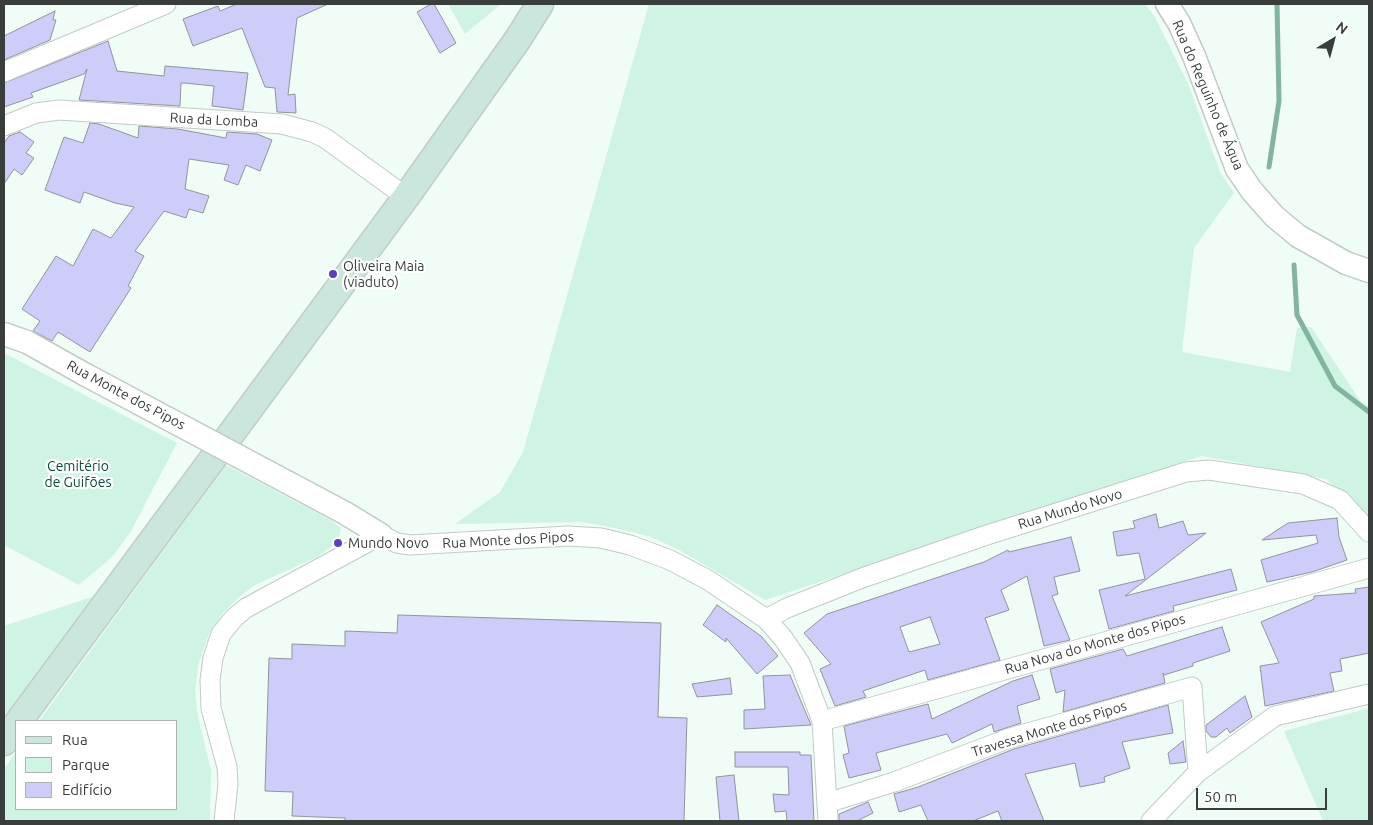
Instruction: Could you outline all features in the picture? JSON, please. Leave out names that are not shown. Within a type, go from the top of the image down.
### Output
[{"type":"main road","points":[[20,720],[406,197],[518,39],[540,4]]},
{"type":"main road","points":[[518,39],[550,4]]},
{"type":"main road","points":[[4,742],[15,726]]},
{"type":"street","points":[[4,72],[166,4]]},
{"type":"street","name":"Rua do Reguinho de Água","points":[[1167,4],[1179,23],[1194,56],[1236,168],[1252,191],[1274,216],[1298,236],[1346,263],[1369,271]]},
{"type":"street","name":"Rua da Lomba","points":[[4,126],[36,113],[59,110],[282,124],[312,132],[325,138],[406,197]]},
{"type":"street","name":"Rua Monte dos Pipos","points":[[4,334],[27,342],[345,513],[381,536],[397,543],[410,545],[568,536],[601,538],[630,545],[670,560],[708,580],[766,619],[783,638],[800,663],[822,721],[827,812]]},
{"type":"street","name":"Rua Mundo Novo","points":[[766,619],[787,608],[880,572],[987,535],[1186,472],[1209,470],[1303,484],[1340,500],[1369,532]]},
{"type":"street","points":[[224,821],[228,784],[227,767],[211,708],[210,680],[213,658],[221,634],[234,618],[246,608],[381,536]]},
{"type":"street","name":"Rua Nova do Monte dos Pipos","points":[[822,721],[1369,568]]},
{"type":"street","name":"Travessa Monte dos Pipos","points":[[827,812],[894,782],[1010,738],[1192,687],[1198,772]]},
{"type":"street","points":[[1151,821],[1198,772],[1275,716],[1369,694]]},
{"type":"green space","points":[[448,4],[501,4],[465,34]]},
{"type":"green space","points":[[649,4],[1145,4],[1155,17],[1189,86],[1220,172],[1234,193],[1194,248],[1182,352],[1290,372],[1297,328],[1311,327],[1361,402],[1369,406],[1369,521],[1326,479],[1202,456],[765,600],[679,550],[651,537],[620,529],[582,522],[455,524],[500,492],[523,452]]},
{"type":"green space","name":"Cemitério de Guifões","points":[[4,353],[177,443],[130,533],[112,557],[79,585],[4,545]]},
{"type":"green space","points":[[226,465],[329,519],[341,528],[340,535],[330,548],[317,557],[255,585],[238,598],[223,613],[209,634],[199,662],[195,690],[198,717],[211,770],[210,821],[4,821],[4,769],[15,753],[15,810],[178,810],[178,720],[40,720]]},
{"type":"green space","points":[[98,595],[4,717],[4,626]]},
{"type":"green space","points":[[1369,708],[1369,821],[1323,821],[1284,731]]},
{"type":"building","points":[[237,4],[328,4],[297,18],[288,95],[295,94],[296,113],[277,112],[275,88],[265,87],[242,28],[193,46],[183,19],[218,6],[220,11]]},
{"type":"building","points":[[434,4],[456,43],[440,53],[417,12]]},
{"type":"building","points":[[55,11],[53,20],[56,20],[50,40],[4,60],[4,36]]},
{"type":"building","points":[[108,41],[117,71],[164,76],[165,66],[248,73],[243,110],[212,106],[214,86],[184,83],[181,83],[180,106],[79,100],[87,69],[84,74],[31,93],[33,97],[4,107],[4,83]]},
{"type":"building","points":[[90,123],[99,124],[138,138],[139,126],[178,129],[226,138],[227,132],[257,134],[272,140],[260,171],[246,165],[238,185],[224,180],[229,165],[189,159],[185,189],[209,196],[203,213],[189,209],[186,218],[164,211],[135,251],[144,256],[128,286],[131,288],[90,352],[58,332],[52,341],[33,331],[40,321],[22,309],[56,256],[73,266],[93,229],[111,238],[134,207],[115,203],[84,192],[80,203],[45,190],[64,137],[83,143]]},
{"type":"building","points":[[20,132],[34,142],[26,153],[34,158],[22,175],[14,169],[4,184],[4,143],[9,136]]},
{"type":"building","points":[[1156,514],[1159,528],[1183,521],[1188,535],[1206,533],[1125,596],[1231,569],[1237,590],[1173,606],[1174,611],[1109,629],[1099,590],[1145,579],[1139,553],[1117,556],[1113,532],[1135,528],[1133,521]]},
{"type":"building","points":[[1337,518],[1339,537],[1347,560],[1312,572],[1267,582],[1261,560],[1318,543],[1316,535],[1262,540],[1288,523]]},
{"type":"building","points":[[1071,537],[1080,571],[1054,577],[1058,594],[1052,596],[1070,640],[1044,646],[1027,576],[1001,590],[1009,610],[985,618],[1000,660],[928,680],[925,670],[863,691],[866,697],[835,706],[820,669],[831,664],[804,633],[827,614],[984,562],[1008,550],[1009,552]],"holes":[[[930,617],[940,644],[909,652],[900,627]]]},
{"type":"building","points":[[1369,587],[1369,653],[1340,659],[1342,671],[1330,673],[1334,691],[1265,706],[1260,666],[1279,663],[1261,622],[1314,599],[1314,596],[1356,593],[1355,589]]},
{"type":"building","points":[[717,605],[761,636],[778,656],[757,674],[726,638],[726,642],[703,625]]},
{"type":"building","points":[[398,615],[661,623],[658,717],[687,718],[684,821],[345,821],[345,818],[292,816],[293,792],[265,791],[269,658],[292,659],[292,644],[345,646],[345,631],[397,633]]},
{"type":"building","points":[[1222,627],[1230,651],[1193,663],[1193,666],[1164,675],[1163,673],[1165,683],[1063,712],[1065,690],[1056,693],[1050,669],[1123,649],[1127,656]]},
{"type":"building","points":[[790,675],[811,725],[744,729],[744,710],[765,709],[763,676]]},
{"type":"building","points":[[1032,675],[1040,699],[1017,706],[1021,723],[994,732],[992,724],[952,743],[947,734],[876,753],[881,770],[849,778],[843,755],[849,753],[844,726],[928,704],[932,719],[1013,681]]},
{"type":"building","points":[[730,678],[732,694],[697,697],[692,684]]},
{"type":"building","points":[[1245,696],[1252,717],[1230,733],[1227,728],[1216,737],[1211,737],[1206,731],[1206,725]]},
{"type":"building","points":[[1168,705],[1173,733],[1122,742],[1130,768],[1104,777],[1105,782],[1080,787],[1075,763],[1025,774],[1044,821],[1002,821],[998,811],[973,821],[928,821],[921,805],[899,812],[894,794],[918,787],[1014,749]]},
{"type":"building","points":[[1183,741],[1186,762],[1170,764],[1168,753]]},
{"type":"building","points":[[735,752],[800,752],[800,755],[811,755],[814,821],[787,821],[786,811],[775,812],[773,794],[789,795],[788,767],[735,767]]},
{"type":"building","points":[[734,775],[739,821],[720,821],[716,777]]},
{"type":"building","points":[[868,802],[873,813],[857,821],[839,821],[839,814]]},
{"type":"waterway","points":[[1269,167],[1279,101],[1277,4]]},
{"type":"waterway","points":[[1294,265],[1297,315],[1335,386],[1369,412]]},
{"type":"place","name":"Oliveira Maia (viaduto)","points":[[333,274]]},
{"type":"place","name":"Mundo Novo","points":[[338,543]]}]
